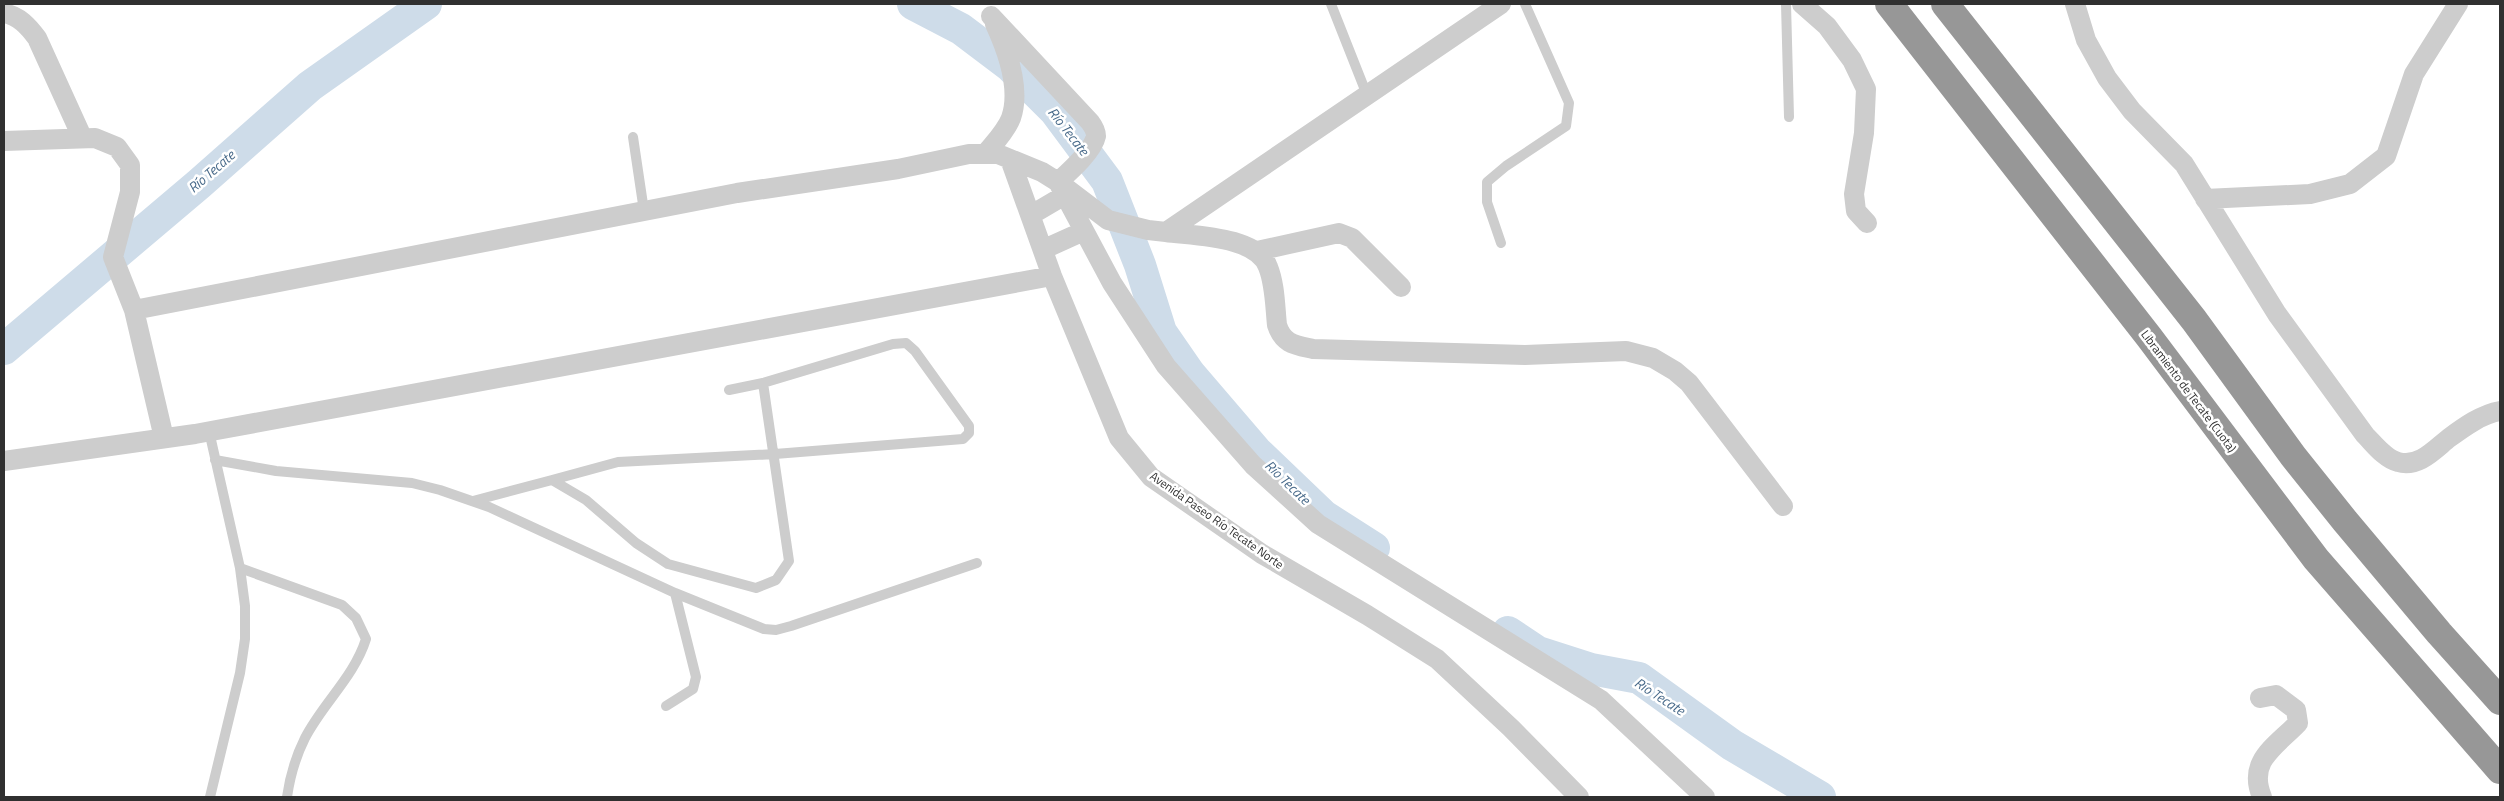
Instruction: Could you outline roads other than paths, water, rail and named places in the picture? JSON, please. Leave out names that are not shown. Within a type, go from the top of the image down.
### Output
[{"type":"highway","name":"Libramiento de Tecate (Cuota)","points":[[1889,4],[2149,336],[2316,559],[2500,770]]},
{"type":"highway","points":[[1945,4],[2071,167],[2194,320],[2293,456],[2345,522],[2439,633],[2500,701]]},
{"type":"street","points":[[1157,231],[1368,95],[1501,4]]},
{"type":"street","points":[[1802,4],[1827,26],[1852,60],[1866,89],[1864,133],[1854,194],[1856,211],[1867,223]]},
{"type":"street","points":[[2075,4],[2086,40],[2107,78],[2132,111],[2184,164],[2277,314],[2379,450],[2398,462],[2414,462],[2429,455],[2450,437],[2488,413],[2500,410]]},
{"type":"street","points":[[2205,199],[2310,194],[2350,184],[2386,156],[2414,74],[2458,4]]},
{"type":"street","points":[[988,10],[1090,122],[1096,134],[1093,144],[1061,188],[1031,216]]},
{"type":"street","points":[[986,153],[1005,129],[1014,105],[1010,66],[999,33],[988,10]]},
{"type":"street","points":[[4,13],[11,14],[26,24],[37,38],[82,138]]},
{"type":"street","points":[[4,141],[82,138],[107,141],[117,147],[130,165],[130,192],[116,237],[113,257],[134,310],[164,438]]},
{"type":"street","points":[[134,310],[737,193],[898,169],[969,154],[986,153],[1010,159],[1042,172],[1061,188],[1108,220],[1157,231],[1240,243],[1258,251],[1268,264],[1277,325],[1280,334],[1288,343],[1313,348],[1525,356],[1626,351],[1653,358],[1676,371],[1689,383],[1783,506]]},
{"type":"street","name":"Avenida Paseo Río Tecate Norte","points":[[1010,159],[1044,249],[1052,276],[1119,438],[1151,477],[1262,554],[1368,615],[1437,659],[1511,728],[1579,797]]},
{"type":"street","points":[[1061,188],[1112,283],[1166,366],[1260,472],[1318,524],[1601,700],[1705,797]]},
{"type":"street","points":[[1044,249],[1084,231]]},
{"type":"street","points":[[1258,251],[1339,233],[1352,238],[1401,287]]},
{"type":"street","points":[[4,461],[209,431],[1052,276]]},
{"type":"street","points":[[2260,698],[2276,695],[2296,710],[2298,723],[2259,764],[2257,784],[2262,797]]},
{"type":"lane","points":[[1331,4],[1368,95]]},
{"type":"lane","points":[[1500,242],[1487,202],[1487,182],[1506,166],[1566,126],[1569,104],[1524,4]]},
{"type":"lane","points":[[1786,4],[1789,117]]},
{"type":"lane","points":[[633,136],[644,211]]},
{"type":"lane","points":[[472,501],[618,462],[775,454],[963,439],[969,433],[969,426],[916,351],[906,343],[893,344],[763,383],[729,390]]},
{"type":"lane","points":[[552,480],[586,500],[636,543],[668,564],[756,588],[776,580],[789,561],[775,454],[763,383]]},
{"type":"lane","points":[[209,431],[240,568],[245,606],[245,639],[240,673],[210,797]]},
{"type":"lane","points":[[215,460],[276,471],[412,483],[472,501],[675,593],[753,626],[776,630],[977,563]]},
{"type":"lane","points":[[240,568],[342,605],[356,618],[366,639],[360,658],[306,737],[291,769],[287,797]]},
{"type":"lane","points":[[666,706],[693,689],[696,677],[675,593]]},
{"type":"waterway","name":"Río Tecate","points":[[4,349],[199,184],[310,86],[426,4]]},
{"type":"waterway","name":"Río Tecate","points":[[913,4],[961,29],[1010,66],[1055,111],[1107,181],[1140,265],[1161,332],[1190,374],[1256,451],[1324,516],[1374,548]]},
{"type":"waterway","name":"Río Tecate","points":[[1508,632],[1538,652],[1591,669],[1639,678],[1732,745],[1820,797]]}]
